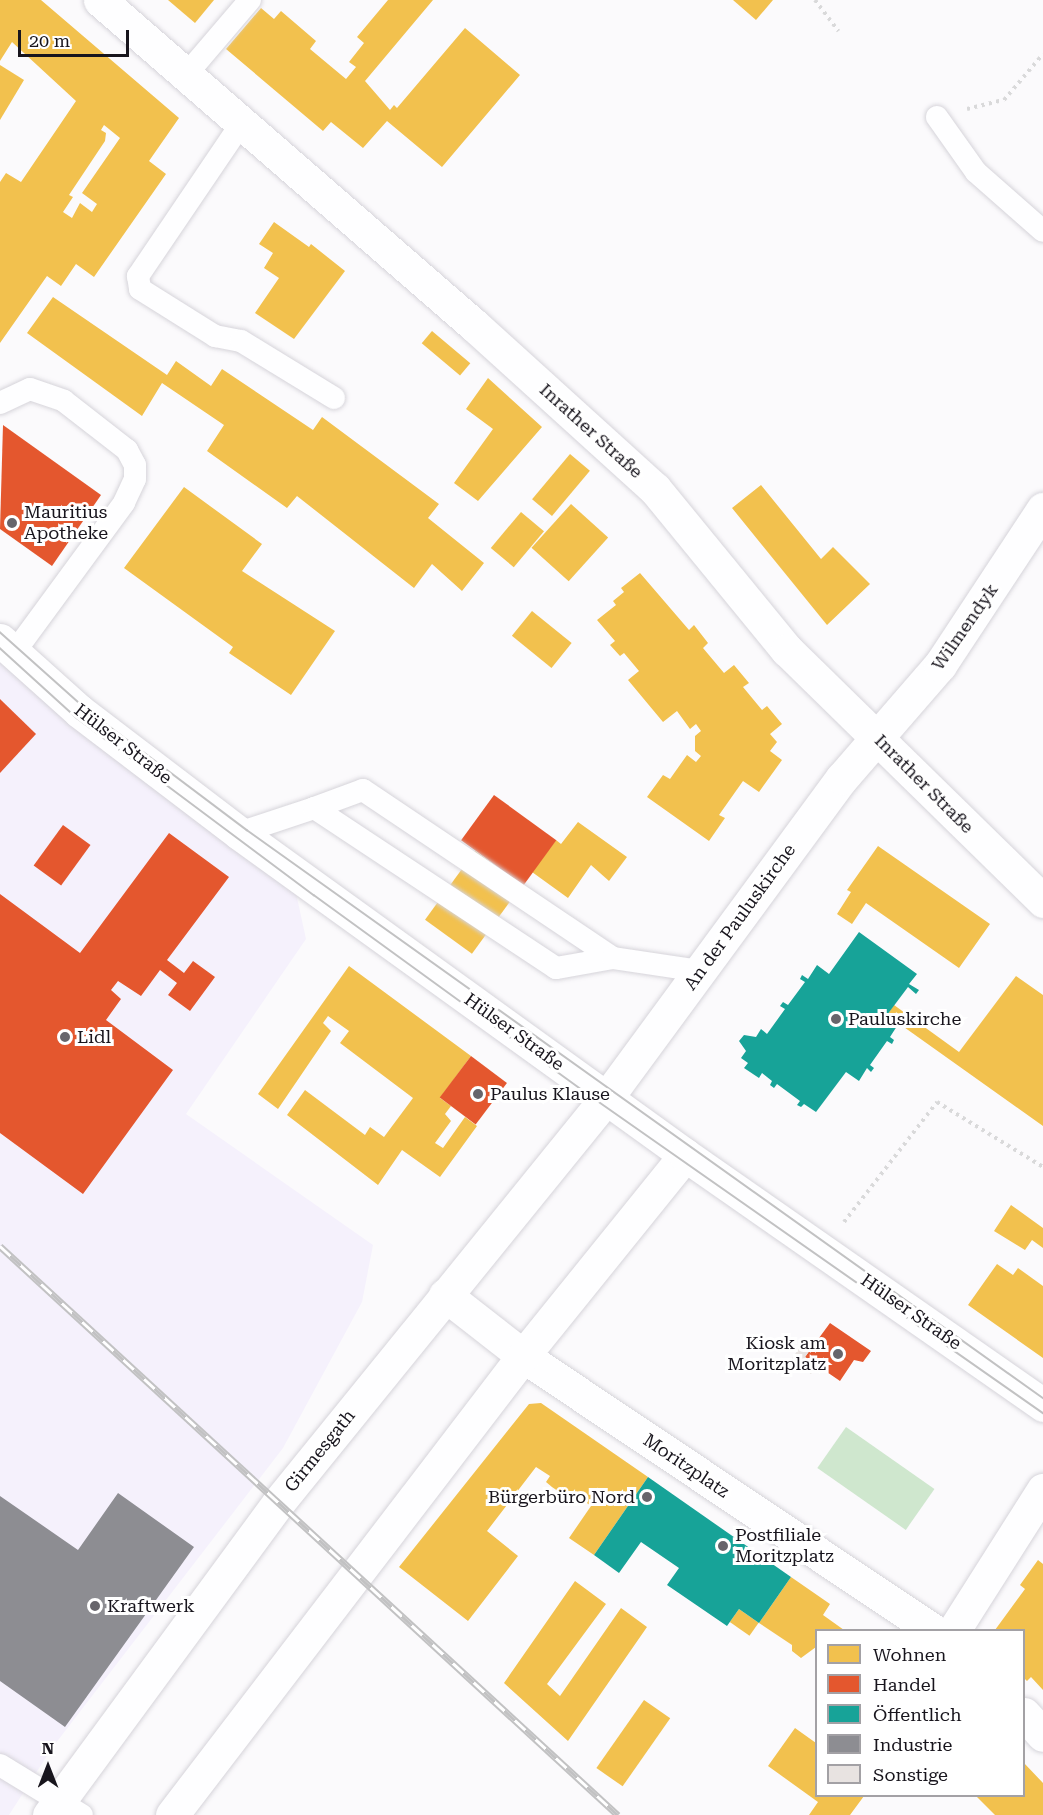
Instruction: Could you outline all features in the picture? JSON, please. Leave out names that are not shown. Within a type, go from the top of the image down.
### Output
[{"type":"street","name":"Inrather Straße","points":[[100,0],[474,325],[655,489],[787,650],[1043,901]]},
{"type":"street","name":"Wilmendyk","points":[[878,739],[940,665],[1043,509]]},
{"type":"street","name":"Hülser Straße","points":[[7,647],[78,711],[239,833],[606,1099],[1043,1405]]},
{"type":"street","name":"An der Pauluskirche","points":[[606,1099],[842,778],[878,739]]},
{"type":"street","name":"Girmesgath","points":[[63,1810],[279,1503],[445,1295],[606,1099]]},
{"type":"street","points":[[172,1815],[524,1356],[685,1155]]},
{"type":"street","name":"Moritzplatz","points":[[445,1295],[524,1356],[931,1629]]},
{"type":"street","points":[[955,1629],[1043,1490]]},
{"type":"street","points":[[1025,1716],[1043,1735]]},
{"type":"lane","points":[[185,76],[250,0]]},
{"type":"lane","points":[[937,117],[976,172],[1043,231]]},
{"type":"lane","points":[[240,124],[138,276],[140,289],[215,336],[240,341],[334,398]]},
{"type":"lane","points":[[0,403],[30,389],[64,401],[127,450],[135,465],[135,479],[124,503],[7,647]]},
{"type":"lane","points":[[239,833],[363,790],[613,958]]},
{"type":"lane","points":[[314,808],[556,968],[613,958],[700,971]]},
{"type":"lane","points":[[0,1765],[63,1810]]},
{"type":"path","points":[[814,0],[838,31]]},
{"type":"path","points":[[937,117],[1004,100],[1043,54]]},
{"type":"path","points":[[824,1252],[860,1198],[937,1102],[1043,1167]]},
{"type":"shaded area","points":[[0,639],[291,870],[306,939],[186,1114],[373,1245],[362,1302],[283,1448],[52,1748],[9,1815],[0,1815]]},
{"type":"green space","points":[[846,1427],[934,1489],[906,1530],[817,1468]]},
{"type":"building: Wohnen","points":[[0,0],[41,0],[179,118],[149,161],[166,174],[94,277],[76,264],[61,286],[47,276],[0,343],[0,182],[6,173],[21,182],[76,101],[12,42],[0,61]],"holes":[[[104,125],[120,138],[82,193],[97,204],[92,212],[80,203],[72,218],[63,212],[73,197],[69,195],[105,141],[106,133],[101,130]]]},
{"type":"building: Wohnen","points":[[168,0],[214,0],[195,23]]},
{"type":"building: Wohnen","points":[[388,0],[433,0],[365,81],[390,110],[394,105],[397,108],[465,28],[520,75],[442,167],[387,121],[363,148],[331,122],[323,131],[226,49],[261,8],[274,19],[281,11],[316,41],[310,49],[346,79],[356,67],[349,62],[364,43],[357,37]]},
{"type":"building: Wohnen","points":[[733,0],[773,0],[756,20]]},
{"type":"building: Wohnen","points":[[0,65],[24,80],[0,120]]},
{"type":"building: Wohnen","points":[[274,222],[309,247],[311,244],[345,271],[294,339],[255,313],[279,278],[264,268],[273,253],[259,244]]},
{"type":"building: Wohnen","points":[[53,297],[167,375],[176,361],[211,386],[222,369],[313,430],[322,417],[439,504],[428,518],[484,563],[462,591],[432,564],[414,588],[297,496],[287,508],[207,451],[224,425],[162,383],[142,416],[27,333]]},
{"type":"building: Wohnen","points":[[432,331],[470,363],[460,375],[422,343]]},
{"type":"building: Wohnen","points":[[488,378],[542,427],[478,501],[454,483],[493,429],[466,409]]},
{"type":"building: Wohnen","points":[[570,454],[590,471],[552,516],[532,499]]},
{"type":"building: Wohnen","points":[[761,485],[821,559],[833,547],[870,584],[827,625],[732,508]]},
{"type":"building: Wohnen","points":[[184,487],[262,544],[242,571],[335,631],[291,695],[229,653],[233,647],[124,568]]},
{"type":"building: Wohnen","points":[[571,504],[608,537],[569,581],[532,548]]},
{"type":"building: Wohnen","points":[[521,512],[544,531],[514,567],[491,548]]},
{"type":"building: Wohnen","points":[[640,573],[689,630],[694,625],[708,643],[703,648],[724,673],[734,665],[749,683],[743,687],[762,710],[767,706],[782,724],[770,734],[777,742],[770,751],[782,760],[759,792],[743,781],[719,815],[725,818],[709,841],[647,797],[663,775],[670,779],[687,755],[696,762],[701,756],[695,751],[695,736],[701,731],[696,724],[690,729],[677,711],[663,722],[628,680],[639,671],[624,653],[620,656],[610,645],[615,641],[597,620],[616,605],[613,601],[624,592],[621,588]]},
{"type":"building: Wohnen","points":[[532,611],[572,643],[551,668],[512,636]]},
{"type":"building: Wohnen","points":[[578,822],[627,857],[609,881],[591,865],[568,898],[532,872],[556,840],[561,844]]},
{"type":"building: Wohnen","points":[[878,846],[990,924],[959,968],[866,903],[852,924],[837,914],[851,892],[847,890]]},
{"type":"building: Wohnen","points":[[475,851],[522,885],[472,954],[425,920]]},
{"type":"building: Wohnen","points":[[349,966],[471,1056],[440,1098],[451,1106],[445,1114],[451,1121],[435,1143],[443,1148],[465,1117],[477,1126],[440,1177],[402,1150],[378,1185],[287,1115],[305,1090],[365,1135],[370,1127],[384,1137],[413,1098],[340,1043],[349,1031],[328,1016],[323,1023],[331,1031],[278,1109],[258,1094]]},
{"type":"building: Wohnen","points":[[1016,976],[1043,995],[1043,1126],[887,1015],[894,1005],[959,1052]]},
{"type":"building: Wohnen","points":[[1011,1205],[1043,1228],[1043,1248],[1032,1240],[1025,1250],[994,1231]]},
{"type":"building: Wohnen","points":[[997,1264],[1013,1275],[1018,1268],[1043,1286],[1043,1358],[968,1305]]},
{"type":"building: Wohnen","points":[[541,1403],[648,1477],[594,1555],[569,1538],[591,1506],[572,1492],[568,1498],[552,1487],[546,1482],[550,1476],[536,1467],[487,1531],[518,1556],[468,1621],[399,1567],[529,1404]]},
{"type":"building: Wohnen","points":[[1038,1560],[1043,1564],[1043,1690],[1031,1677],[1027,1681],[1025,1679],[1025,1629],[996,1629],[1025,1589],[1020,1585]]},
{"type":"building: Wohnen","points":[[791,1577],[830,1604],[823,1615],[843,1629],[815,1629],[815,1648],[801,1658],[792,1651],[792,1645],[759,1623]]},
{"type":"building: Wohnen","points":[[575,1581],[606,1604],[547,1684],[560,1696],[621,1608],[647,1627],[568,1741],[504,1683]]},
{"type":"building: Wohnen","points":[[739,1609],[759,1623],[749,1636],[730,1622]]},
{"type":"building: Wohnen","points":[[644,1700],[670,1718],[623,1786],[596,1768]]},
{"type":"building: Wohnen","points":[[795,1728],[815,1742],[815,1797],[863,1797],[850,1815],[809,1815],[818,1802],[768,1766]]},
{"type":"building: Wohnen","points":[[1025,1764],[1043,1783],[1043,1815],[995,1815],[977,1797],[1025,1797]]},
{"type":"building: Handel","points":[[3,425],[101,495],[52,566],[0,529]]},
{"type":"building: Handel","points":[[0,699],[36,734],[0,773]]},
{"type":"building: Handel","points":[[494,795],[556,840],[523,886],[461,840]]},
{"type":"building: Handel","points":[[63,825],[91,845],[61,885],[34,865]]},
{"type":"building: Handel","name":"Lidl","points":[[169,833],[229,877],[167,960],[184,973],[193,961],[215,977],[190,1011],[168,995],[177,983],[160,970],[141,996],[118,981],[111,990],[121,999],[106,1020],[173,1070],[83,1194],[0,1133],[0,894],[80,953]]},
{"type":"building: Handel","points":[[471,1056],[507,1083],[476,1125],[440,1098]]},
{"type":"building: Handel","name":"Kiosk am Moritzplatz","points":[[830,1323],[871,1351],[863,1362],[854,1360],[840,1381],[805,1357]]},
{"type":"building: Öffentlich","name":"Pauluskirche","points":[[859,932],[917,974],[909,984],[919,990],[916,994],[908,987],[887,1015],[899,1023],[890,1037],[894,1040],[892,1044],[887,1041],[870,1065],[874,1068],[871,1072],[867,1068],[859,1081],[846,1072],[816,1112],[804,1104],[801,1107],[797,1105],[800,1101],[777,1084],[774,1088],[770,1085],[772,1081],[762,1073],[759,1078],[744,1068],[748,1063],[741,1058],[746,1051],[739,1041],[744,1035],[756,1037],[761,1029],[767,1034],[785,1009],[780,1006],[783,1002],[788,1005],[805,982],[800,979],[802,975],[808,979],[817,965],[829,974]]},
{"type":"building: Öffentlich","points":[[648,1477],[791,1577],[759,1623],[739,1609],[727,1626],[667,1585],[679,1568],[641,1542],[619,1573],[594,1555]]},
{"type":"building: Industrie","name":"Kraftwerk","points":[[118,1493],[194,1547],[65,1727],[0,1681],[0,1496],[78,1550]]},
{"type":"building: Sonstige","points":[[804,1341],[814,1344],[805,1357],[817,1365],[811,1374],[791,1360]]},
{"type":"tram line","points":[[0,632],[85,708],[247,830],[1043,1398]]},
{"type":"tram line","points":[[0,648],[77,718],[314,895],[592,1097],[1043,1413]]},
{"type":"railway","points":[[0,1246],[618,1815]]},
{"type":"place","name":"Mauritius Apotheke","points":[[12,523]]},
{"type":"place","name":"Pauluskirche","points":[[836,1019]]},
{"type":"place","name":"Lidl","points":[[65,1037]]},
{"type":"place","name":"Paulus Klause","points":[[478,1094]]},
{"type":"place","name":"Kiosk am Moritzplatz","points":[[838,1354]]},
{"type":"place","name":"Bürgerbüro Nord","points":[[647,1497]]},
{"type":"place","name":"Postfiliale Moritzplatz","points":[[723,1546]]},
{"type":"place","name":"Kraftwerk","points":[[95,1606]]}]
